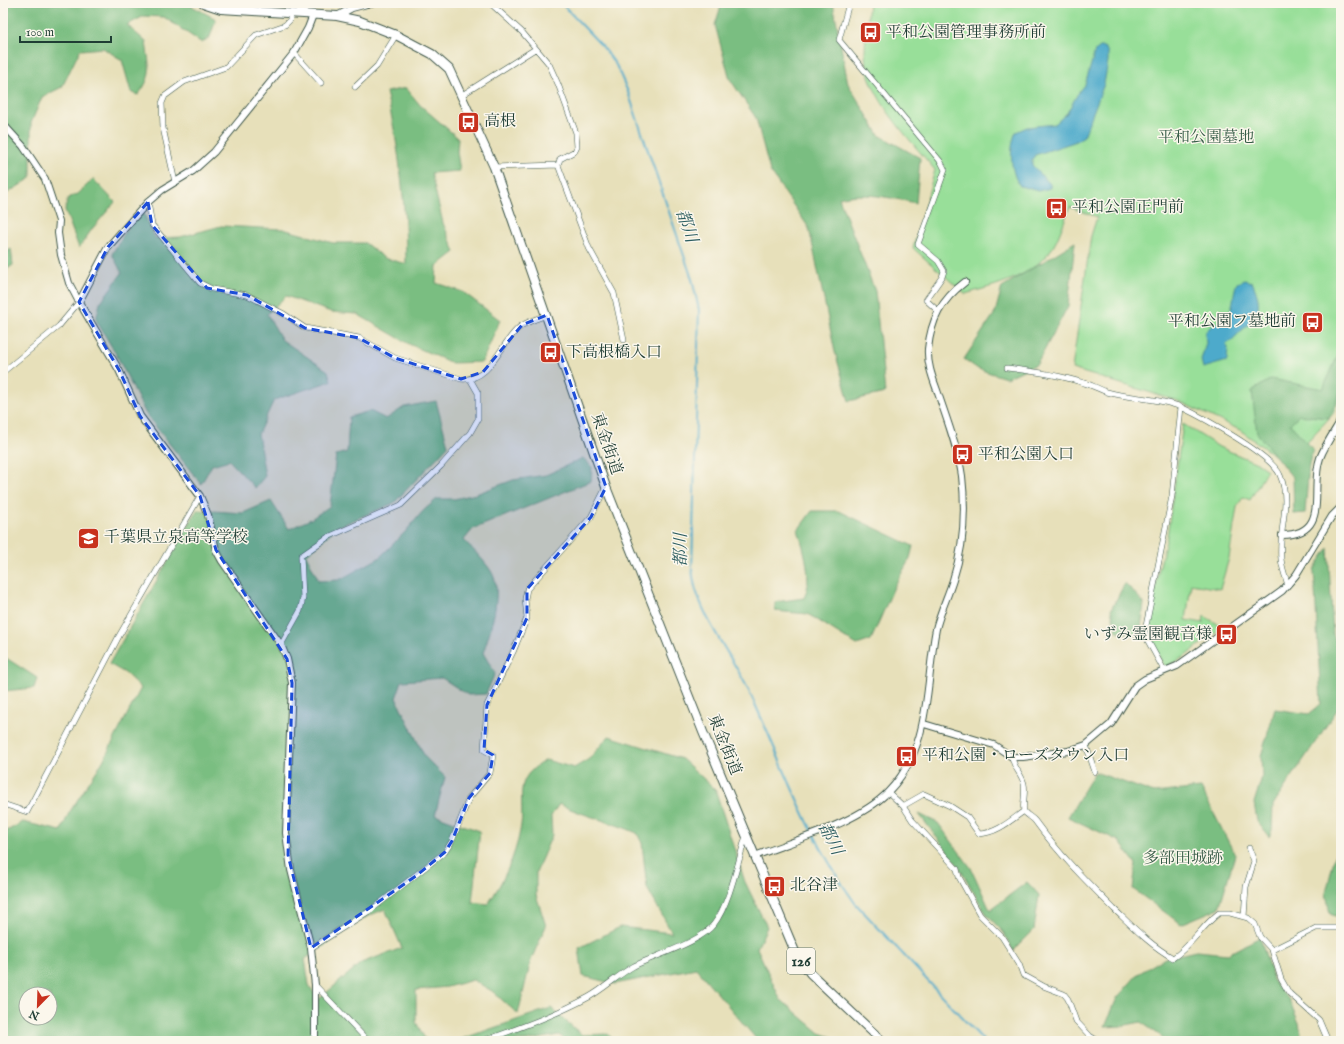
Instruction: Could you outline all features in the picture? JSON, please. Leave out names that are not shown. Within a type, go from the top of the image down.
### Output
[{"type":"highway","name":"東金街道","points":[[203,3],[221,9],[338,16],[360,20],[396,35],[432,54],[445,64],[462,95],[494,167],[606,487],[746,836],[796,954],[803,965],[882,1041]]},
{"type":"street","points":[[338,16],[352,8],[371,3]]},
{"type":"street","points":[[490,3],[522,32],[549,64],[558,84],[576,133],[577,147],[575,151],[560,159],[558,165],[589,248],[614,293],[624,340]]},
{"type":"street","points":[[849,3],[839,40],[941,162],[945,170],[918,244],[938,261],[944,271],[942,277],[926,300],[938,311]]},
{"type":"street","points":[[175,182],[163,128],[162,103],[165,96],[184,82],[226,67],[256,35],[286,25],[290,20],[290,14]]},
{"type":"street","points":[[3,372],[59,326],[79,302],[108,247],[148,202],[162,190],[202,163],[214,152],[294,53],[308,28],[313,15]]},
{"type":"street","points":[[355,87],[377,66],[396,35]]},
{"type":"street","points":[[462,95],[535,49]]},
{"type":"street","points":[[294,53],[321,83]]},
{"type":"street","points":[[3,124],[23,146],[45,179],[59,220],[58,232],[61,255],[69,283],[79,302],[119,370],[140,416],[200,496],[208,516],[216,550],[281,645],[287,659],[292,683],[286,833],[288,855],[311,948],[315,985],[315,1041]]},
{"type":"street","points":[[494,167],[558,165]]},
{"type":"street","points":[[148,202],[152,225],[200,283],[207,288],[247,295],[311,330],[359,338],[395,358],[461,379],[470,379],[483,372],[522,325],[547,315]]},
{"type":"street","points":[[755,856],[855,816],[888,792],[912,759],[920,741],[924,724],[933,643],[938,620],[955,572],[963,535],[964,520],[964,494],[957,453],[930,368],[928,351],[932,326],[938,311],[955,289],[965,282]]},
{"type":"street","points":[[1007,368],[1057,376],[1086,383],[1108,392],[1141,397],[1181,407],[1252,448],[1270,461],[1280,472],[1286,496],[1281,558],[1288,585]]},
{"type":"street","points":[[281,645],[300,610],[303,598],[301,556],[328,537],[402,505],[441,466],[470,433],[478,419],[478,393],[470,379]]},
{"type":"street","points":[[1164,670],[1148,641],[1145,631],[1172,496],[1181,407]]},
{"type":"street","points":[[1282,535],[1293,535],[1303,532],[1314,517],[1317,473],[1320,458],[1341,420]]},
{"type":"street","points":[[311,948],[371,910],[445,852],[452,841],[469,798],[490,773],[493,755],[484,750],[486,705],[513,652],[526,618],[526,589],[591,517],[606,487]]},
{"type":"street","points":[[3,804],[27,812],[109,656],[200,496]]},
{"type":"street","points":[[924,724],[994,745],[1012,757],[1068,751],[1086,746],[1111,724],[1135,686],[1145,679],[1185,660],[1274,597],[1288,585],[1296,575],[1332,516],[1341,507]]},
{"type":"street","points":[[1086,746],[1095,772]]},
{"type":"street","points":[[1012,757],[1014,766],[1024,783],[1026,796],[1023,808],[1024,811],[1033,819],[1050,843],[1092,887],[1158,949],[1173,958],[1181,952],[1219,913],[1244,917],[1255,924],[1260,937],[1272,950],[1282,979],[1289,993],[1319,1020],[1328,1041]]},
{"type":"street","points":[[888,792],[903,806],[912,820],[956,869],[980,915],[1002,937],[1024,975],[1043,986],[1064,994],[1068,999],[1076,1021],[1090,1036],[1098,1041]]},
{"type":"street","points":[[903,806],[924,794],[950,806],[967,817],[979,834],[988,834],[1002,827],[1024,811]]},
{"type":"street","points":[[483,1041],[538,1021],[590,996],[635,966],[690,941],[714,925],[724,907],[746,836]]},
{"type":"street","points":[[1244,917],[1246,887],[1254,861],[1249,848]]},
{"type":"street","points":[[1272,950],[1316,928],[1341,928]]},
{"type":"street","points":[[315,985],[368,1041]]},
{"type":"highlighted area","points":[[148,202],[152,225],[207,288],[247,295],[305,328],[359,338],[395,358],[461,379],[483,372],[522,325],[547,315],[606,487],[591,517],[527,589],[527,618],[487,705],[484,750],[493,755],[490,773],[469,798],[452,841],[445,852],[416,876],[311,948],[288,855],[292,683],[287,659],[216,550],[200,496],[140,416],[119,370],[79,302],[108,247]]},
{"type":"green space","points":[[3,3],[186,3],[216,19],[210,37],[202,43],[164,17],[144,16],[127,25],[146,42],[149,70],[146,82],[138,95],[131,92],[122,60],[103,48],[80,50],[62,87],[42,97],[31,123],[31,178],[3,196]]},
{"type":"green space","points":[[722,3],[833,3],[848,84],[879,135],[920,158],[916,203],[868,195],[839,198],[875,291],[885,393],[849,401],[835,352],[809,228],[770,171],[756,118],[730,79],[715,25]]},
{"type":"green space","name":"平和公園墓地","points":[[869,3],[1341,3],[1341,393],[1333,414],[1286,464],[1240,430],[1178,401],[1072,369],[1091,236],[1097,217],[1070,207],[1053,247],[1035,266],[1025,273],[1002,283],[965,294],[913,248],[935,170],[890,115],[872,84],[867,68],[865,52]]},
{"type":"green space","points":[[406,88],[420,105],[458,138],[457,152],[460,171],[431,173],[443,223],[455,252],[437,266],[436,283],[463,292],[500,320],[482,362],[452,363],[409,344],[357,314],[331,312],[286,296],[267,314],[282,340],[328,371],[331,381],[274,400],[258,434],[265,476],[255,488],[229,460],[212,465],[201,484],[146,414],[116,354],[96,320],[100,303],[122,273],[112,254],[135,216],[144,214],[155,238],[180,237],[221,226],[283,229],[333,243],[365,243],[384,258],[406,264],[405,221],[401,178],[395,134],[386,92]]},
{"type":"green space","points":[[93,179],[115,202],[92,229],[79,248],[65,210],[68,198],[78,194]]},
{"type":"green space","points":[[1075,242],[1068,306],[1037,364],[1006,378],[978,369],[964,359],[995,313],[1002,287]]},
{"type":"green space","points":[[11,249],[13,265],[3,272],[3,254]]},
{"type":"green space","points":[[1341,348],[1341,389],[1329,418],[1299,415],[1290,424],[1313,449],[1309,464],[1305,513],[1294,514],[1293,478],[1257,433],[1252,391],[1271,379],[1323,389]]},
{"type":"green space","points":[[436,401],[448,446],[394,503],[337,527],[306,555],[319,581],[339,580],[379,558],[407,530],[423,511],[437,499],[454,499],[476,494],[513,480],[546,475],[583,458],[592,467],[591,481],[473,529],[464,540],[482,559],[495,579],[496,600],[492,623],[483,653],[495,673],[486,694],[468,695],[442,678],[402,681],[396,698],[425,757],[445,777],[435,815],[480,831],[472,902],[488,904],[499,887],[508,869],[518,841],[522,819],[523,783],[527,775],[546,760],[574,768],[589,759],[609,736],[682,759],[715,789],[745,882],[767,927],[757,948],[780,999],[820,1033],[844,1041],[758,1041],[696,968],[615,984],[583,976],[579,948],[620,927],[672,933],[647,888],[642,843],[637,833],[559,804],[551,816],[552,835],[536,872],[536,895],[546,926],[531,960],[518,1014],[492,991],[473,980],[447,987],[416,990],[416,1022],[426,1041],[3,1041],[3,833],[23,822],[61,831],[69,813],[103,761],[141,688],[125,673],[109,664],[197,510],[243,513],[271,501],[289,529],[311,519],[330,506],[336,455],[347,452],[349,417],[370,411],[386,419],[404,407]],"holes":[[[385,909],[402,948],[361,963],[318,1000],[309,985],[305,959],[368,916]]]},
{"type":"green space","points":[[1183,424],[1219,447],[1257,463],[1267,470],[1250,500],[1243,497],[1237,507],[1229,558],[1220,589],[1191,584],[1186,620],[1203,623],[1204,616],[1223,627],[1184,657],[1165,667],[1152,645],[1148,629],[1159,569],[1167,537]]},
{"type":"green space","points":[[812,511],[839,511],[913,546],[910,558],[894,587],[871,640],[857,645],[808,614],[775,611],[775,602],[804,598],[807,591],[807,564],[798,530]]},
{"type":"green space","points":[[1328,548],[1333,634],[1341,656],[1341,704],[1273,805],[1272,830],[1269,837],[1257,821],[1254,803],[1262,777],[1261,756],[1275,709],[1309,714],[1321,704],[1314,570]]},
{"type":"green space","points":[[1125,583],[1144,603],[1140,636],[1117,631],[1111,610]]},
{"type":"green space","points":[[3,656],[37,678],[34,688],[3,691]]},
{"type":"green space","name":"多部田城跡","points":[[1095,772],[1154,793],[1201,788],[1235,855],[1219,908],[1181,924],[1133,889],[1136,864],[1119,841],[1068,817]]},
{"type":"green space","points":[[919,814],[938,823],[971,868],[990,910],[1027,882],[1039,895],[1034,930],[1013,951],[1004,933],[987,915],[959,867]]},
{"type":"green space","points":[[1341,843],[1341,918],[1330,914],[1326,893],[1336,851]]},
{"type":"green space","points":[[1260,937],[1273,980],[1289,1000],[1299,1023],[1302,1041],[1168,1041],[1141,1022],[1121,1026],[1105,1027],[1117,998],[1138,974],[1165,958],[1196,951],[1228,954]]},
{"type":"green space","points":[[551,1008],[582,1035],[608,1034],[615,1041],[567,1041],[559,1035],[527,1041],[456,1041]]},
{"type":"water","points":[[1100,47],[1104,47],[1108,52],[1104,84],[1084,136],[1074,142],[1035,155],[1032,160],[1032,165],[1050,184],[1050,188],[1038,191],[1020,186],[1012,167],[1012,145],[1016,132],[1027,127],[1055,124],[1067,113],[1077,95],[1085,85],[1095,51]]},
{"type":"water","points":[[1244,280],[1252,282],[1258,297],[1258,309],[1256,315],[1231,341],[1225,345],[1228,347],[1227,361],[1203,368],[1201,360],[1206,343],[1205,333],[1209,328],[1223,320],[1228,315],[1232,306],[1237,283]]},
{"type":"waterway","name":"都川","points":[[561,3],[603,47],[616,65],[628,92],[692,279],[699,310],[692,569],[695,587],[702,606],[748,689],[809,826],[838,878],[855,903],[984,1041]]},
{"type":"place","name":"平和公園管理事務所前","points":[[870,33]]},
{"type":"place","name":"高根","points":[[469,122]]},
{"type":"place","name":"平和公園正門前","points":[[1057,208]]},
{"type":"place","name":"平和公園フ墓地前","points":[[1312,322]]},
{"type":"place","name":"下高根橋入口","points":[[551,353]]},
{"type":"place","name":"平和公園入口","points":[[962,455]]},
{"type":"place","name":"千葉県立泉高等学校","points":[[88,538]]},
{"type":"place","name":"いずみ霊園観音様","points":[[1227,635]]},
{"type":"place","name":"平和公園・ローズタウン入口","points":[[907,756]]},
{"type":"place","name":"北谷津","points":[[774,886]]}]
